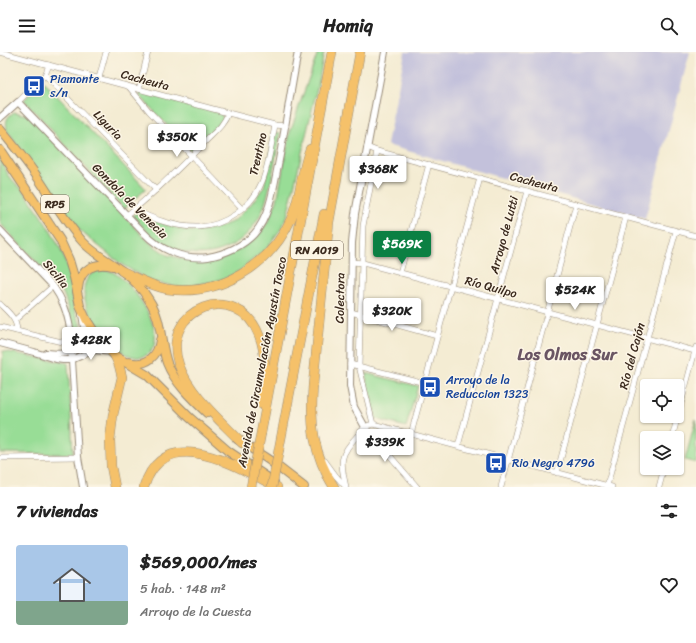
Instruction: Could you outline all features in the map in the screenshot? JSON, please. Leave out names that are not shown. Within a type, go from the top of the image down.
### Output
[{"type":"highway","name":"Avenida de Circunvalación Agustín Tosco","points":[[251,487],[256,462],[259,432],[332,52]]},
{"type":"highway","name":"RN A019","points":[[272,487],[354,52]]},
{"type":"highway","points":[[334,487],[321,463],[314,436],[312,407],[313,386],[327,235],[360,52]]},
{"type":"highway","points":[[121,270],[161,288],[175,290],[208,287],[225,282],[256,265],[276,243],[291,219],[297,202],[305,162],[319,123]]},
{"type":"highway","points":[[242,443],[203,402],[189,383],[179,365],[176,349],[178,333],[185,320],[195,311],[217,304],[233,307],[241,311],[255,325],[260,336],[263,349],[264,373],[259,432]]},
{"type":"highway","points":[[115,355],[120,365],[122,377],[113,415],[110,440],[111,466],[115,487]]},
{"type":"highway","points":[[144,487],[151,473],[161,462],[174,455],[186,452],[216,458],[276,487],[280,449]]},
{"type":"highway","points":[[246,487],[256,462]]},
{"type":"main road","name":"RP5","points":[[0,129],[34,172],[78,236],[92,250],[121,270]]},
{"type":"main road","name":"RP5","points":[[0,150],[60,240],[69,260],[79,303]]},
{"type":"main road","points":[[281,487],[228,451],[189,417],[147,375],[115,355],[100,341],[93,331],[79,303],[79,281],[82,275],[89,268],[100,264],[121,270],[140,287],[155,312],[160,325],[166,357],[176,380],[210,416],[242,443],[269,460],[304,487]]},
{"type":"main road","points":[[115,355],[138,363],[153,358],[159,347],[160,325]]},
{"type":"main road","points":[[269,460],[298,487]]},
{"type":"street","name":"Cacheuta","points":[[0,52],[228,113],[275,125],[286,126]]},
{"type":"street","points":[[99,78],[106,52]]},
{"type":"street","points":[[138,89],[148,52]]},
{"type":"street","points":[[286,126],[298,52]]},
{"type":"street","name":"Colectora","points":[[365,427],[358,416],[352,400],[350,386],[352,243],[355,214],[385,52]]},
{"type":"street","points":[[0,118],[45,75],[48,65]]},
{"type":"street","name":"Liguria","points":[[45,75],[156,190]]},
{"type":"street","points":[[129,86],[149,110],[242,209]]},
{"type":"street","name":"Gondola de Venecia","points":[[18,102],[154,243],[166,250],[195,258],[226,252],[238,246],[254,234],[261,223],[271,198],[286,126]]},
{"type":"street","points":[[127,215],[156,190],[225,122],[228,113]]},
{"type":"street","name":"Trentino","points":[[134,209],[161,220],[187,226],[199,227],[222,222],[242,209],[253,198],[262,183],[275,125]]},
{"type":"street","name":"Cacheuta","points":[[367,147],[377,151],[696,236]]},
{"type":"street","points":[[373,424],[359,366],[364,220],[377,151]]},
{"type":"street","points":[[400,273],[429,164]]},
{"type":"street","points":[[411,434],[480,178]]},
{"type":"street","name":"Arroyo de Lutti","points":[[458,446],[527,191]]},
{"type":"street","points":[[502,487],[576,204]]},
{"type":"street","points":[[557,473],[626,217]]},
{"type":"street","name":"Sicilia","points":[[0,230],[53,286],[60,296],[66,310],[70,328],[70,344]]},
{"type":"street","name":"Río del Cajón","points":[[610,486],[676,231]]},
{"type":"street","name":"Río Quilpo","points":[[352,262],[363,263],[647,339],[695,349]]},
{"type":"street","points":[[15,320],[53,286]]},
{"type":"street","points":[[70,356],[83,342],[85,328],[79,303]]},
{"type":"street","points":[[0,304],[15,320],[17,324],[17,331]]},
{"type":"street","points":[[351,312],[437,336]]},
{"type":"street","points":[[0,326],[70,344],[78,457],[83,487]]},
{"type":"street","points":[[0,343],[56,359],[94,350],[115,355]]},
{"type":"street","points":[[674,431],[695,349]]},
{"type":"street","points":[[350,364],[425,383]]},
{"type":"street","points":[[346,487],[342,464],[344,452],[365,427],[373,424],[610,486]]},
{"type":"street","points":[[365,427],[417,487]]},
{"type":"street","points":[[314,436],[328,466],[346,487]]},
{"type":"street","points":[[0,458],[78,457]]},
{"type":"street","points":[[659,487],[662,475]]},
{"type":"shaded area","points":[[405,52],[690,52],[645,219],[387,145]]},
{"type":"green space","points":[[318,52],[324,52],[319,80],[288,212],[283,226],[266,249],[239,271],[226,278],[211,282],[182,287],[152,282],[121,264],[79,230],[7,131],[7,120],[11,114],[14,112],[28,115],[150,243],[167,255],[191,261],[206,262],[221,259],[239,250],[258,236],[268,222],[277,201],[290,132]]},
{"type":"green space","points":[[42,80],[146,189],[124,209],[24,100]]},
{"type":"green space","points":[[140,93],[220,113],[223,120],[191,151],[140,96]]},
{"type":"green space","points":[[275,132],[281,133],[263,210],[253,227],[243,238],[231,246],[219,251],[205,254],[177,250],[155,237],[133,216],[136,213],[145,218],[187,231],[199,231],[220,227],[234,221],[251,204],[264,187]]},
{"type":"green space","points":[[0,155],[8,175],[23,189],[48,226],[59,246],[69,271],[75,310],[82,332],[79,343],[74,342],[73,340],[69,309],[63,293],[53,280],[0,223]]},
{"type":"green space","points":[[98,270],[110,271],[118,276],[136,294],[144,306],[155,331],[155,342],[151,351],[140,357],[126,354],[112,343],[99,328],[89,311],[84,294],[87,280]]},
{"type":"green space","points":[[3,351],[68,363],[73,454],[0,453],[0,400]]},
{"type":"green space","points":[[365,373],[418,386],[406,427],[376,419]]},
{"type":"green space","points":[[696,419],[696,463],[685,460]]},
{"type":"place","name":"Piamonte s/n","points":[[34,86]]},
{"type":"place","name":"Arroyo de la Reduccion 1323","points":[[430,387]]},
{"type":"place","name":"Rio Negro 4796","points":[[496,463]]},
{"type":"district","name":"Los Olmos Sur","points":[[567,354]]}]
